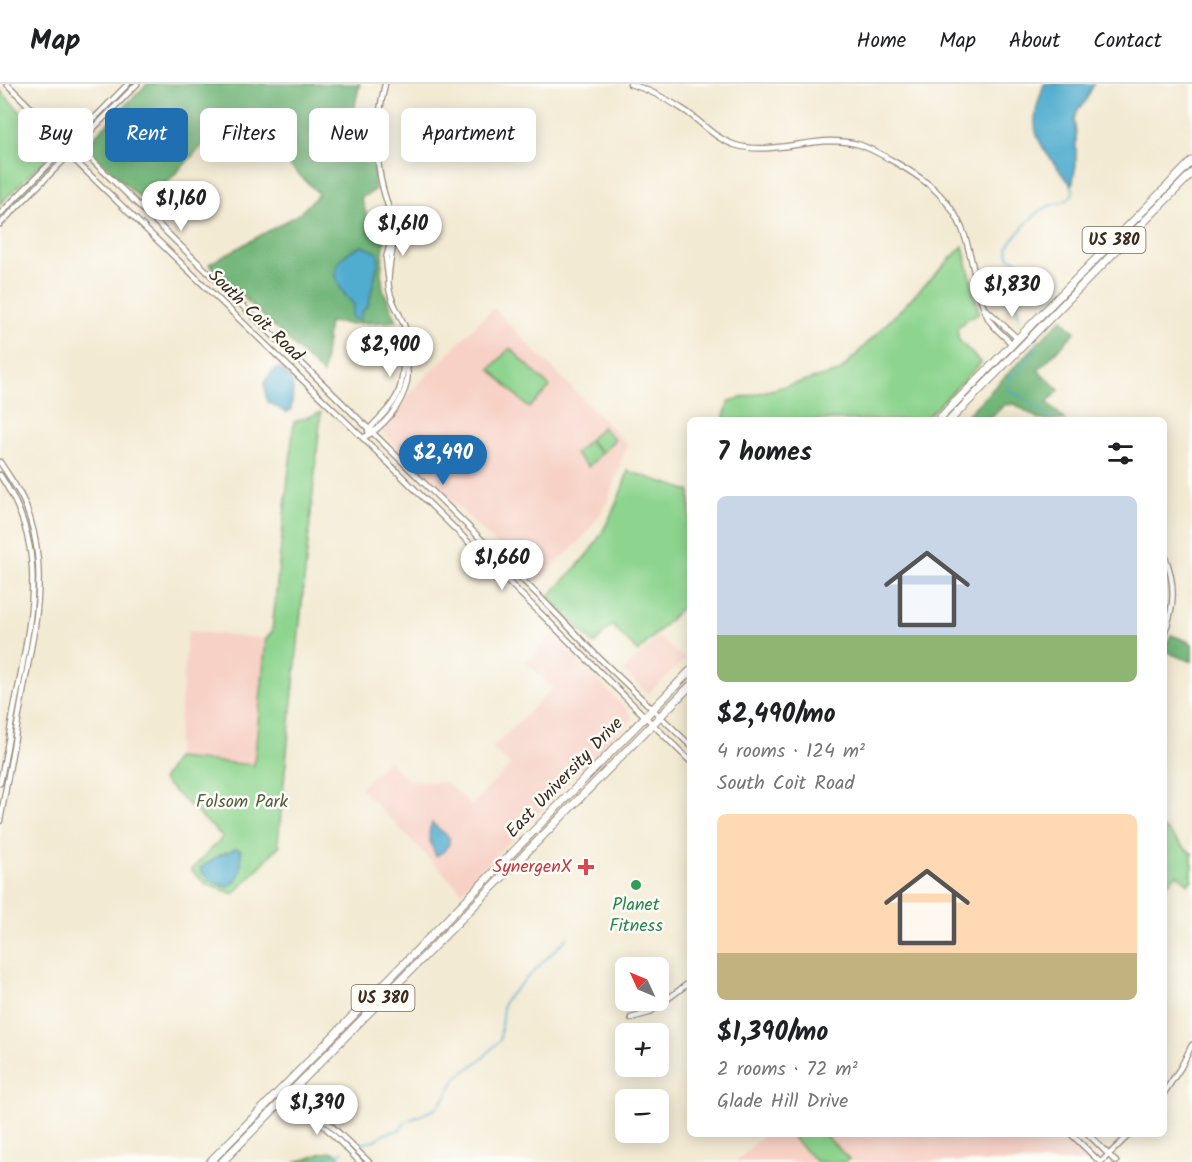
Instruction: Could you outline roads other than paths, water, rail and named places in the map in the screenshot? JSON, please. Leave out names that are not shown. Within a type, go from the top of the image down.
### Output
[{"type":"highway","name":"US 380","points":[[941,417],[1192,161]]},
{"type":"highway","name":"US 380","points":[[953,417],[1192,173]]},
{"type":"highway","name":"East University Drive","points":[[210,1162],[687,674]]},
{"type":"highway","name":"US 380","points":[[222,1162],[687,689]]},
{"type":"main road","points":[[7,84],[32,108]]},
{"type":"main road","points":[[93,120],[128,84]]},
{"type":"main road","points":[[93,129],[137,84]]},
{"type":"main road","points":[[363,438],[392,408],[405,390],[408,367],[406,331],[389,289],[388,279],[394,232],[382,187],[378,156],[380,104],[385,84]]},
{"type":"main road","points":[[630,84],[670,101],[718,137],[733,144],[757,148],[830,141],[852,143],[867,148],[928,183],[951,208],[961,225],[985,308],[1021,347]]},
{"type":"main road","points":[[0,214],[52,162]]},
{"type":"main road","points":[[0,224],[62,162]]},
{"type":"main road","name":"South Coit Road","points":[[76,162],[363,438],[687,757]]},
{"type":"main road","name":"South Coit Road","points":[[93,162],[371,431],[594,653],[687,742]]},
{"type":"main road","points":[[124,208],[133,200]]},
{"type":"main road","points":[[10,204],[15,208]]},
{"type":"main road","points":[[0,462],[24,503],[35,534],[39,568],[39,602],[0,821]]},
{"type":"main road","points":[[0,475],[17,506],[31,549],[33,594],[0,783]]},
{"type":"main road","points":[[435,510],[443,502]]},
{"type":"main road","points":[[475,549],[482,540]]},
{"type":"main road","points":[[1167,562],[1173,589],[1167,626]]},
{"type":"main road","points":[[587,660],[594,653]]},
{"type":"main road","points":[[630,1018],[649,1013],[687,984]]},
{"type":"main road","points":[[1167,1089],[1192,1045]]},
{"type":"main road","points":[[286,1085],[360,1162]]},
{"type":"main road","points":[[292,1091],[369,1162]]},
{"type":"main road","points":[[1074,1137],[1101,1162],[1127,1137]]},
{"type":"main road","points":[[1091,1137],[1116,1162]]},
{"type":"water","points":[[1044,84],[1094,84],[1074,119],[1076,165],[1072,186],[1049,157],[1036,133],[1035,115]]},
{"type":"water","points":[[362,246],[377,252],[379,259],[368,306],[362,311],[360,320],[351,316],[354,305],[340,287],[336,271],[343,257]]},
{"type":"water","points":[[280,368],[289,377],[293,387],[291,410],[287,412],[268,402],[266,398],[264,383],[273,372]]},
{"type":"water","points":[[432,823],[449,837],[449,844],[443,852],[436,856],[429,836]]},
{"type":"water","points":[[236,848],[241,850],[241,866],[236,880],[227,887],[212,880],[200,869],[220,855]]},
{"type":"waterway","points":[[1019,319],[1015,289],[1021,263],[1009,257],[1007,248],[1035,215],[1047,207],[1070,198],[1073,192],[1072,185]]},
{"type":"waterway","points":[[1036,340],[1038,343],[1032,356],[1011,377],[1007,388],[1049,417]]},
{"type":"waterway","points":[[358,1144],[375,1141],[382,1135],[399,1130],[407,1121],[435,1109],[445,1098],[456,1078],[483,1058],[500,1040],[503,1006],[506,999],[568,937]]},
{"type":"waterway","points":[[310,1162],[343,1152]]},
{"type":"place","name":"SynergenX","points":[[586,867]]},
{"type":"place","name":"Planet Fitness","points":[[636,885]]},
{"type":"park label","name":"Folsom Park","points":[[242,802]]}]
